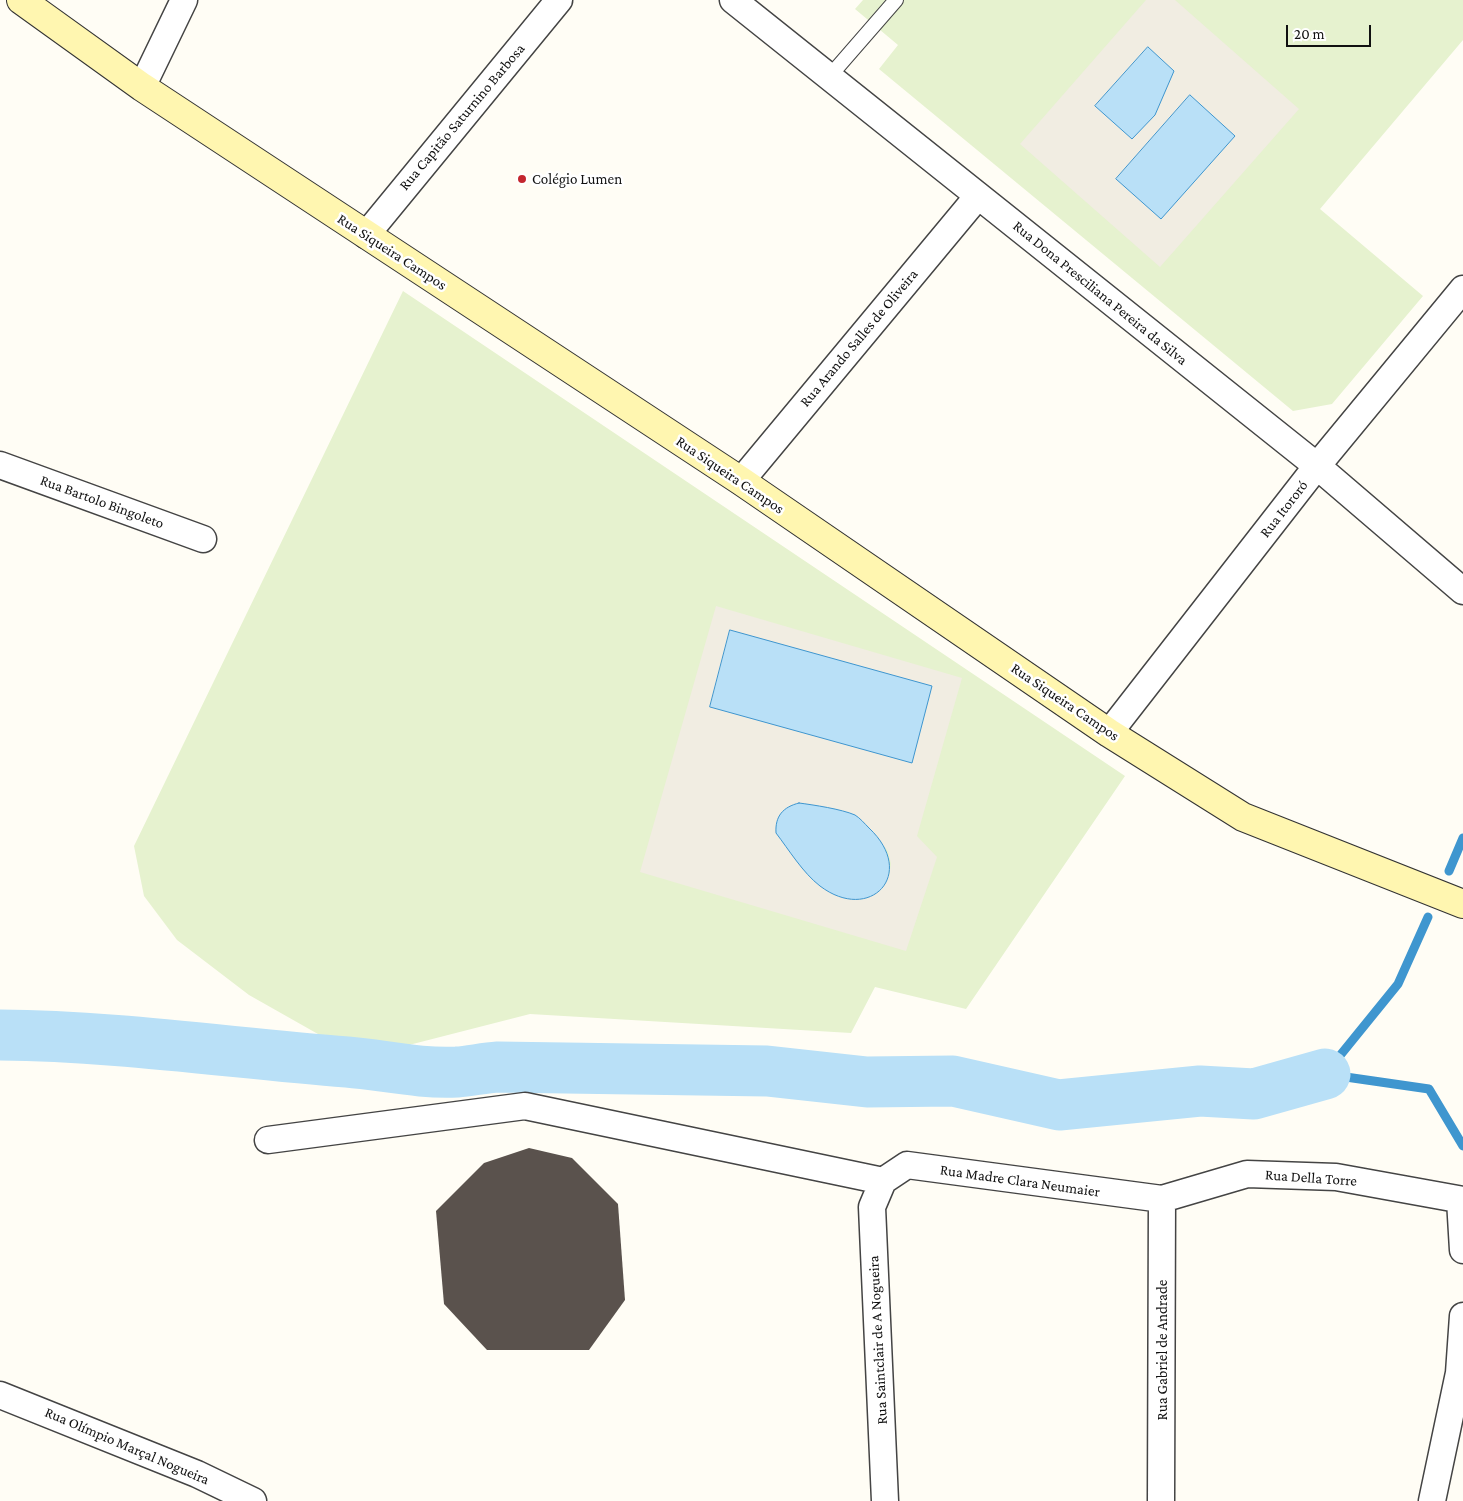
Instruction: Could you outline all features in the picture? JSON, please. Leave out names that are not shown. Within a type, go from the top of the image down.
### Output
[{"type":"main road","name":"Rua Siqueira Campos","points":[[21,0],[142,87],[741,481],[1109,732],[1243,816],[1463,904]]},
{"type":"street","points":[[142,87],[184,0]]},
{"type":"street","name":"Rua Capitão Saturnino Barbosa","points":[[366,234],[559,0]]},
{"type":"street","name":"Rua Dona Presciliana Pereira da Silva","points":[[733,0],[1317,466],[1463,591]]},
{"type":"street","name":"Rua Arando Salles de Oliveira","points":[[741,481],[978,196]]},
{"type":"street","name":"Rua Itororó","points":[[1109,732],[1317,466],[1463,289]]},
{"type":"street","name":"Rua Bartolo Bingoleto","points":[[0,465],[203,539]]},
{"type":"street","points":[[268,1140],[525,1106],[883,1181]]},
{"type":"street","name":"Rua Madre Clara Neumaier","points":[[883,1181],[907,1166],[1162,1200]]},
{"type":"street","name":"Rua Della Torre","points":[[1162,1200],[1247,1174],[1336,1177],[1462,1200]]},
{"type":"street","name":"Rua Saintclair de A Nogueira","points":[[883,1181],[872,1208],[885,1501]]},
{"type":"street","name":"Rua Gabriel de Andrade","points":[[1161,1501],[1162,1200]]},
{"type":"street","points":[[1462,1200],[1463,1250]]},
{"type":"street","points":[[1432,1501],[1459,1373],[1463,1316]]},
{"type":"street","name":"Rua Olímpio Marçal Nogueira","points":[[0,1395],[196,1474],[253,1501]]},
{"type":"lane","points":[[829,77],[896,0]]},
{"type":"green space","points":[[863,0],[1463,0],[1463,40],[1320,209],[1423,296],[1332,404],[1293,411],[879,69],[898,45],[855,9]]},
{"type":"green space","points":[[403,291],[1125,776],[966,1009],[875,987],[851,1033],[530,1014],[405,1046],[325,1038],[249,995],[177,940],[144,896],[134,846]]},
{"type":"shaded area","points":[[1146,0],[1175,0],[1299,109],[1160,267],[1020,144]]},
{"type":"shaded area","points":[[716,606],[962,678],[917,836],[937,857],[906,951],[640,872]],"holes":[[[799,803],[856,816],[888,851],[891,864],[889,876],[795,859],[777,833],[776,824]]]},
{"type":"water","points":[[1148,47],[1174,71],[1155,115],[1132,139],[1095,106]]},
{"type":"water","points":[[1190,95],[1235,136],[1161,219],[1116,179]]},
{"type":"water","points":[[730,630],[932,686],[912,763],[710,707]]},
{"type":"water","points":[[799,803],[855,815],[869,828],[883,845],[889,862],[888,877],[882,889],[870,896],[856,899],[838,896],[820,886],[808,875],[776,833],[777,822],[781,813]]},
{"type":"building","points":[[529,1148],[572,1158],[618,1204],[625,1300],[589,1350],[487,1350],[444,1304],[436,1211],[484,1163]]},
{"type":"waterway","points":[[1449,871],[1463,838]]},
{"type":"waterway","points":[[1428,917],[1398,984],[1325,1074],[1429,1089],[1463,1146]]},
{"type":"waterway","points":[[0,1035],[87,1038],[347,1062],[429,1072],[457,1072],[498,1067],[767,1071],[867,1082],[953,1081],[1059,1105],[1200,1091],[1254,1094],[1325,1074]]},
{"type":"place","name":"Colégio Lumen","points":[[522,179]]}]
